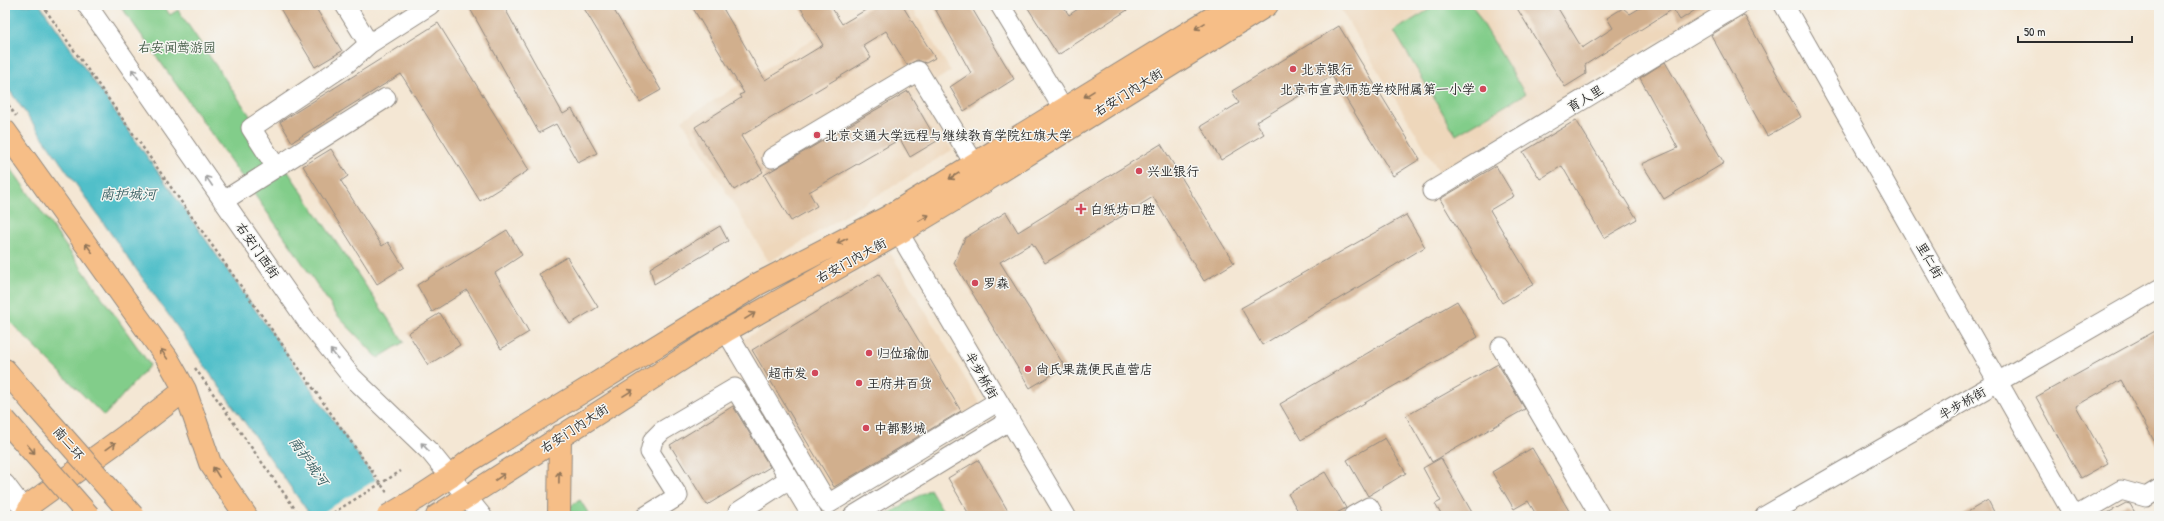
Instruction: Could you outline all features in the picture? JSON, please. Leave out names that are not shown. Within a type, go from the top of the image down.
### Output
[{"type":"main road","name":"右安门内大街","points":[[389,507],[418,498],[475,458],[758,284],[886,218],[1233,5]]},
{"type":"main road","name":"右安门内大街","points":[[438,515],[464,507],[560,436],[726,331],[899,233],[1267,5]]},
{"type":"main road","points":[[5,131],[167,358],[185,390],[210,463],[246,516]]},
{"type":"main road","name":"南二环","points":[[5,370],[133,516]]},
{"type":"main road","points":[[28,514],[32,502],[124,437],[185,390]]},
{"type":"main road","points":[[5,419],[89,516]]},
{"type":"main road","points":[[559,516],[560,436]]},
{"type":"main road","points":[[225,516],[229,492]]},
{"type":"street","name":"右安门西街","points":[[87,5],[307,321],[352,377],[411,432],[450,477],[464,507],[482,516]]},
{"type":"street","points":[[345,5],[369,44]]},
{"type":"street","points":[[276,167],[251,128],[346,65],[369,44],[430,5]]},
{"type":"street","points":[[1000,5],[1064,110]]},
{"type":"street","name":"育人里","points":[[1432,192],[1739,5]]},
{"type":"street","name":"里仁街","points":[[1784,5],[2075,516]]},
{"type":"street","points":[[772,158],[918,71],[974,163]]},
{"type":"street","points":[[223,201],[386,98]]},
{"type":"street","name":"半步桥街","points":[[899,233],[997,402],[1066,516]]},
{"type":"street","name":"半步桥街","points":[[1765,516],[2159,289]]},
{"type":"street","points":[[726,331],[828,504],[997,402]]},
{"type":"street","points":[[1501,347],[1600,516]]},
{"type":"street","points":[[646,516],[678,496],[650,452],[653,440],[662,431],[735,388],[812,516]]},
{"type":"street","points":[[853,516],[1009,421]]},
{"type":"street","points":[[740,516],[738,512],[790,479]]},
{"type":"street","points":[[5,484],[28,514]]},
{"type":"street","points":[[2075,516],[2121,490],[2146,496],[2159,489]]},
{"type":"street","points":[[1353,516],[1369,507],[1374,516]]},
{"type":"path","points":[[42,5],[389,507]]},
{"type":"path","points":[[328,516],[401,471]]},
{"type":"shaded area","name":"北京交通大学远程与继续教育学院红旗大学","points":[[869,5],[910,5],[951,71],[917,92],[952,150],[769,262],[682,120]]},
{"type":"shaded area","name":"北京市宣武师范学校附属第一小学","points":[[1338,5],[1717,5],[1440,173]]},
{"type":"shaded area","name":"王府井百货","points":[[890,252],[987,415],[826,512],[728,349]]},
{"type":"green space","name":"右安闻莺游园","points":[[120,5],[163,5],[170,15],[178,10],[404,342],[378,358],[338,316],[291,246]]},
{"type":"green space","points":[[1437,5],[1472,5],[1525,94],[1456,135],[1394,31]]},
{"type":"green space","points":[[5,160],[150,365],[104,416],[5,317]]},
{"type":"green space","points":[[930,489],[946,516],[885,516]]},
{"type":"green space","points":[[580,500],[590,516],[562,516],[562,511]]},
{"type":"water","name":"南护城河","points":[[5,5],[40,5],[401,516],[311,516],[5,84]]},
{"type":"pier","points":[[377,479],[403,516],[317,516]]},
{"type":"building","points":[[278,5],[314,5],[342,51],[315,67]]},
{"type":"building","points":[[468,5],[503,5],[563,114],[572,109],[597,153],[578,163],[556,124],[539,133]]},
{"type":"building","points":[[582,5],[611,5],[661,90],[640,102]]},
{"type":"building","points":[[691,5],[721,5],[765,80],[823,45],[799,5],[830,5],[842,24],[874,5],[902,5],[935,58],[926,63],[917,60],[907,65],[886,31],[863,45],[871,58],[741,136],[763,172],[734,190],[695,127],[741,98],[739,95],[744,93]]},
{"type":"building","points":[[933,5],[970,5],[1014,79],[964,111],[950,87],[971,73]]},
{"type":"building","points":[[1026,5],[1062,5],[1069,15],[1084,5],[1135,5],[1058,55]]},
{"type":"building","points":[[1515,5],[1556,5],[1582,48],[1613,28],[1607,18],[1623,8],[1630,14],[1645,5],[1703,5],[1680,20],[1673,9],[1585,65],[1586,74],[1565,87]]},
{"type":"building","points":[[1744,15],[1801,117],[1767,136],[1711,35]]},
{"type":"building","points":[[438,23],[529,170],[480,201],[401,74],[292,142],[280,122]]},
{"type":"building","points":[[1339,26],[1420,159],[1393,176],[1332,76],[1256,122],[1264,134],[1221,160],[1201,126],[1239,103],[1232,91]]},
{"type":"building","points":[[1665,62],[1724,163],[1664,199],[1642,164],[1678,148],[1640,78]]},
{"type":"building","points":[[908,91],[937,141],[910,157],[900,139],[809,192],[817,206],[791,221],[764,175]]},
{"type":"building","points":[[1576,120],[1637,219],[1604,238],[1562,166],[1540,179],[1523,152]]},
{"type":"building","points":[[1161,144],[1234,263],[1204,281],[1153,197],[1045,263],[1032,243],[1000,262],[1065,367],[1030,388],[954,263],[965,238],[1006,212],[1018,232]]},
{"type":"building","points":[[331,149],[348,176],[341,181],[382,246],[388,242],[404,267],[377,284],[303,166]]},
{"type":"building","points":[[1496,166],[1514,196],[1490,210],[1534,284],[1502,303],[1440,199]]},
{"type":"building","points":[[1406,215],[1425,247],[1262,345],[1241,308]]},
{"type":"building","points":[[720,226],[728,241],[654,284],[650,268]]},
{"type":"building","points":[[507,230],[522,255],[495,273],[529,332],[501,349],[467,290],[432,312],[417,285]]},
{"type":"building","points":[[567,257],[598,307],[570,324],[539,274]]},
{"type":"building","name":"王府井百货","points":[[879,274],[961,411],[834,487],[752,350]]},
{"type":"building","points":[[1457,301],[1478,337],[1301,440],[1280,404]]},
{"type":"building","points":[[440,313],[460,345],[428,365],[408,333]]},
{"type":"building","points":[[2159,329],[2159,450],[2121,380],[2076,406],[2108,463],[2081,478],[2036,397]]},
{"type":"building","points":[[1498,364],[1525,409],[1432,462],[1406,416]]},
{"type":"building","points":[[733,406],[770,467],[707,505],[670,445]]},
{"type":"building","points":[[1385,438],[1406,473],[1368,496],[1347,460]]},
{"type":"building","points":[[1532,448],[1572,516],[1537,516],[1528,501],[1514,509],[1492,472]]},
{"type":"building","points":[[1441,458],[1474,516],[1442,516],[1435,504],[1441,501],[1423,468]]},
{"type":"building","points":[[978,460],[1011,516],[970,516],[948,478]]},
{"type":"building","points":[[1325,472],[1346,508],[1331,516],[1301,516],[1288,494]]},
{"type":"building","points":[[1988,500],[1996,516],[1961,516]]},
{"type":"building","points":[[2126,503],[2130,504],[2137,516],[2102,516]]},
{"type":"place","name":"北京银行","points":[[1293,69]]},
{"type":"place","name":"北京市宣武师范学校附属第一小学","points":[[1483,89]]},
{"type":"place","name":"北京交通大学远程与继续教育学院红旗大学","points":[[817,135]]},
{"type":"place","name":"兴业银行","points":[[1139,171]]},
{"type":"place","name":"白纸坊口腔","points":[[1081,209]]},
{"type":"place","name":"罗森","points":[[975,283]]},
{"type":"place","name":"归位瑜伽","points":[[869,353]]},
{"type":"place","name":"尚氏果蔬便民直营店","points":[[1028,369]]},
{"type":"place","name":"超市发","points":[[815,373]]},
{"type":"place","name":"王府井百货","points":[[859,383]]},
{"type":"place","name":"中都影城","points":[[866,428]]}]
